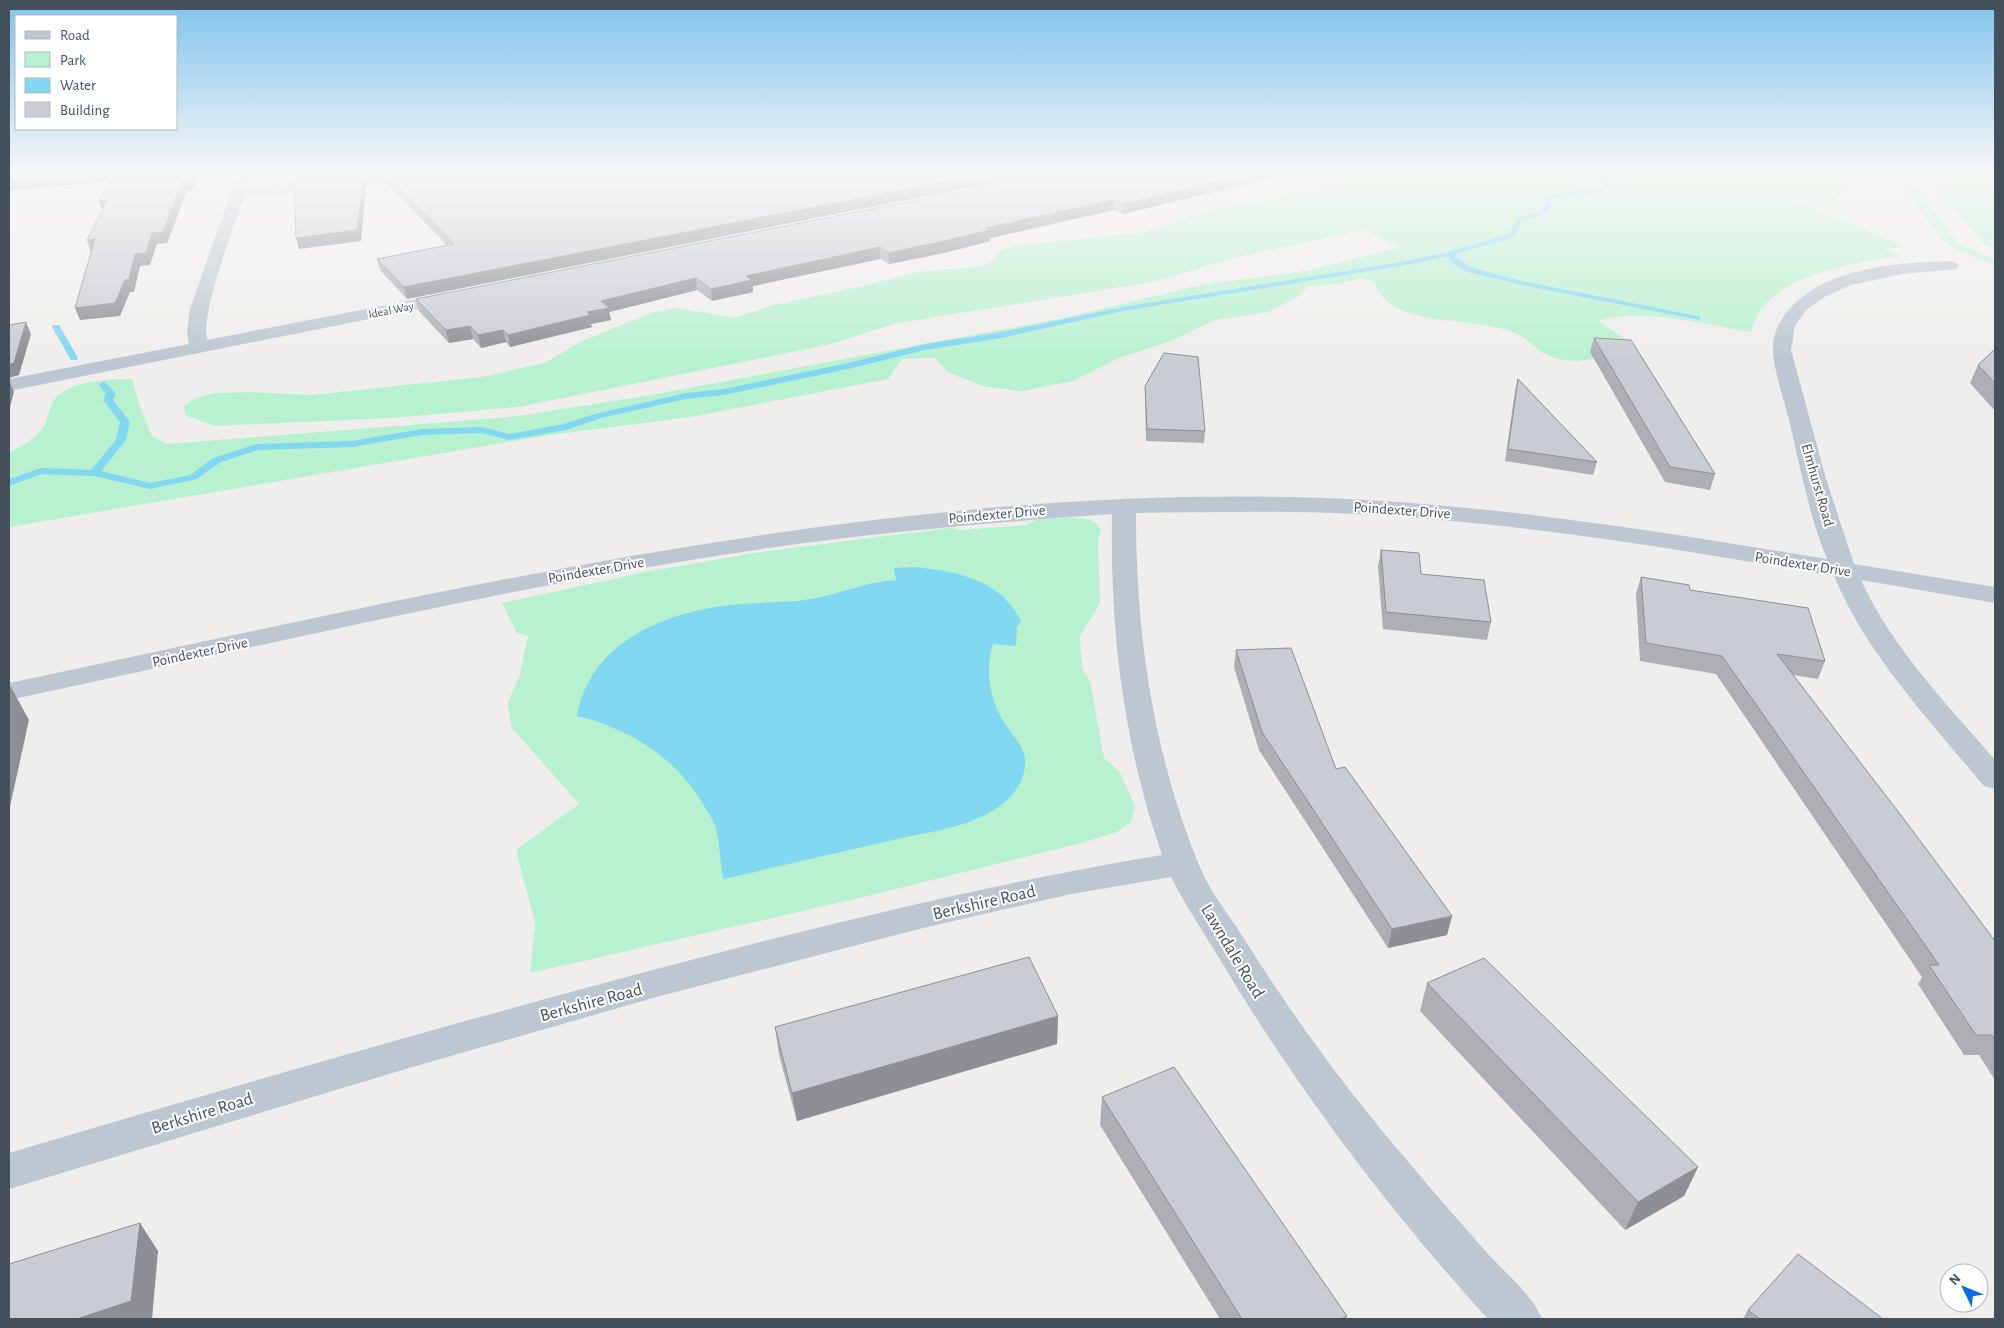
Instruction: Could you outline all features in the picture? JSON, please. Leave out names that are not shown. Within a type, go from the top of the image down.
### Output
[{"type":"street","points":[[200,348],[196,332],[200,309],[224,237]]},
{"type":"street","name":"Elmhurst Road","points":[[1937,262],[1868,275],[1836,285],[1810,298],[1787,321],[1783,334],[1782,350],[1810,461],[1839,557],[1883,639],[1932,704],[1995,779]]},
{"type":"street","name":"Ideal Way","points":[[9,385],[470,294]]},
{"type":"street","name":"Poindexter Drive","points":[[9,692],[546,578],[777,539],[998,513],[1124,506],[1281,504],[1440,512],[1621,534],[1995,595]]},
{"type":"street","name":"Lawndale Road","points":[[1124,506],[1127,632],[1137,713],[1162,809],[1182,864],[1268,1010],[1363,1142],[1494,1294],[1519,1319]]},
{"type":"street","name":"Berkshire Road","points":[[9,1171],[416,1049],[768,954],[1058,884],[1182,864]]},
{"type":"green space","points":[[1101,237],[1332,237],[1241,256],[1153,282],[898,323],[827,345],[518,407],[391,418],[214,426],[185,415],[184,406],[195,398],[216,393],[249,392],[312,395],[481,377],[545,363],[582,341],[653,312],[678,308],[734,318],[774,305],[868,285],[916,272],[977,267],[992,262],[1000,251],[1018,245]]},
{"type":"green space","points":[[1378,237],[1882,237],[1906,247],[1885,249],[1900,256],[1835,269],[1791,285],[1773,297],[1759,313],[1751,332],[1655,316],[1616,317],[1598,321],[1627,340],[1628,350],[1588,360],[1572,361],[1555,358],[1515,333],[1498,327],[1416,315],[1398,308],[1384,298],[1374,282],[1361,278],[1338,284],[1308,286],[1297,297],[1269,312],[1215,320],[1171,341],[1119,358],[1073,381],[1022,391],[982,386],[948,372],[935,358],[902,359],[888,379],[691,417],[550,435],[9,527],[9,452],[39,433],[45,424],[50,407],[59,395],[67,389],[89,382],[132,379],[140,407],[152,436],[167,444],[511,417],[646,396],[1064,318],[1201,285],[1306,271],[1399,248]]},
{"type":"green space","points":[[1940,237],[1953,237],[1958,243],[1995,260],[1995,265],[1955,249]]},
{"type":"green space","points":[[1979,237],[1995,237],[1995,247],[1987,246]]},
{"type":"green space","points":[[1067,518],[1091,520],[1101,530],[1098,541],[1100,603],[1080,636],[1082,669],[1090,681],[1104,758],[1119,771],[1135,806],[1131,822],[1117,832],[1078,844],[855,899],[530,973],[535,923],[516,850],[579,804],[511,727],[508,702],[520,674],[528,636],[517,633],[502,603],[645,572],[760,552],[950,528],[961,530],[1028,525],[1035,520]]},
{"type":"water","points":[[913,567],[945,571],[976,580],[990,587],[1013,608],[1021,622],[1017,627],[1016,646],[993,644],[990,655],[989,676],[996,708],[1024,753],[1024,772],[1018,787],[1000,806],[975,820],[940,830],[723,879],[718,838],[714,823],[693,789],[680,773],[665,759],[633,737],[577,716],[585,689],[599,666],[617,648],[639,633],[663,621],[716,607],[822,597],[874,583],[896,580],[894,568]]},
{"type":"building","points":[[89,237],[151,237],[146,253],[135,254],[129,279],[125,280],[115,303],[75,308],[95,239],[87,240]]},
{"type":"building","points":[[447,237],[661,237],[404,287],[377,259],[454,244]]},
{"type":"building","points":[[730,237],[961,237],[888,253],[880,247],[746,276],[752,280],[711,289],[696,278],[601,301],[609,308],[587,312],[590,315],[508,335],[503,330],[478,335],[470,326],[446,330],[416,299]]},
{"type":"building","points":[[26,322],[14,363],[9,365],[9,325]]},
{"type":"building","points":[[1594,338],[1631,340],[1715,474],[1670,467]]},
{"type":"building","points":[[1995,349],[1995,383],[1978,365]]},
{"type":"building","points":[[1164,353],[1198,357],[1205,431],[1147,429],[1145,386]]},
{"type":"building","points":[[1518,379],[1597,462],[1508,449]]},
{"type":"building","points":[[1381,550],[1419,553],[1421,574],[1484,580],[1491,622],[1386,612]]},
{"type":"building","points":[[1641,577],[1689,585],[1690,590],[1808,608],[1825,661],[1777,654],[1995,941],[1995,1041],[1992,1035],[1976,1035],[1929,965],[1939,965],[1722,656],[1646,643]]},
{"type":"building","points":[[1291,648],[1336,769],[1345,767],[1452,916],[1392,929],[1262,732],[1236,650]]},
{"type":"building","points":[[1029,957],[1058,1016],[792,1093],[775,1027]]},
{"type":"building","points":[[1484,958],[1698,1167],[1638,1202],[1427,983]]},
{"type":"building","points":[[1174,1067],[1347,1316],[1341,1319],[1242,1319],[1102,1097]]},
{"type":"building","points":[[140,1223],[131,1301],[77,1319],[9,1319],[9,1264]]},
{"type":"building","points":[[1798,1254],[1883,1319],[1760,1319],[1748,1310]]},
{"type":"waterway","points":[[1453,253],[1506,237]]},
{"type":"waterway","points":[[94,473],[150,486],[193,477],[217,460],[257,447],[352,444],[422,432],[482,430],[509,437],[566,427],[598,416],[686,396],[724,392],[848,366],[925,347],[996,336],[1123,309],[1407,263],[1453,253]]},
{"type":"waterway","points":[[1453,253],[1452,258],[1467,269],[1522,283],[1697,318]]},
{"type":"waterway","points":[[56,327],[74,358]]},
{"type":"waterway","points":[[94,473],[121,440],[125,422],[108,400],[111,394],[103,385]]},
{"type":"waterway","points":[[9,483],[20,477],[41,471],[94,473]]}]
